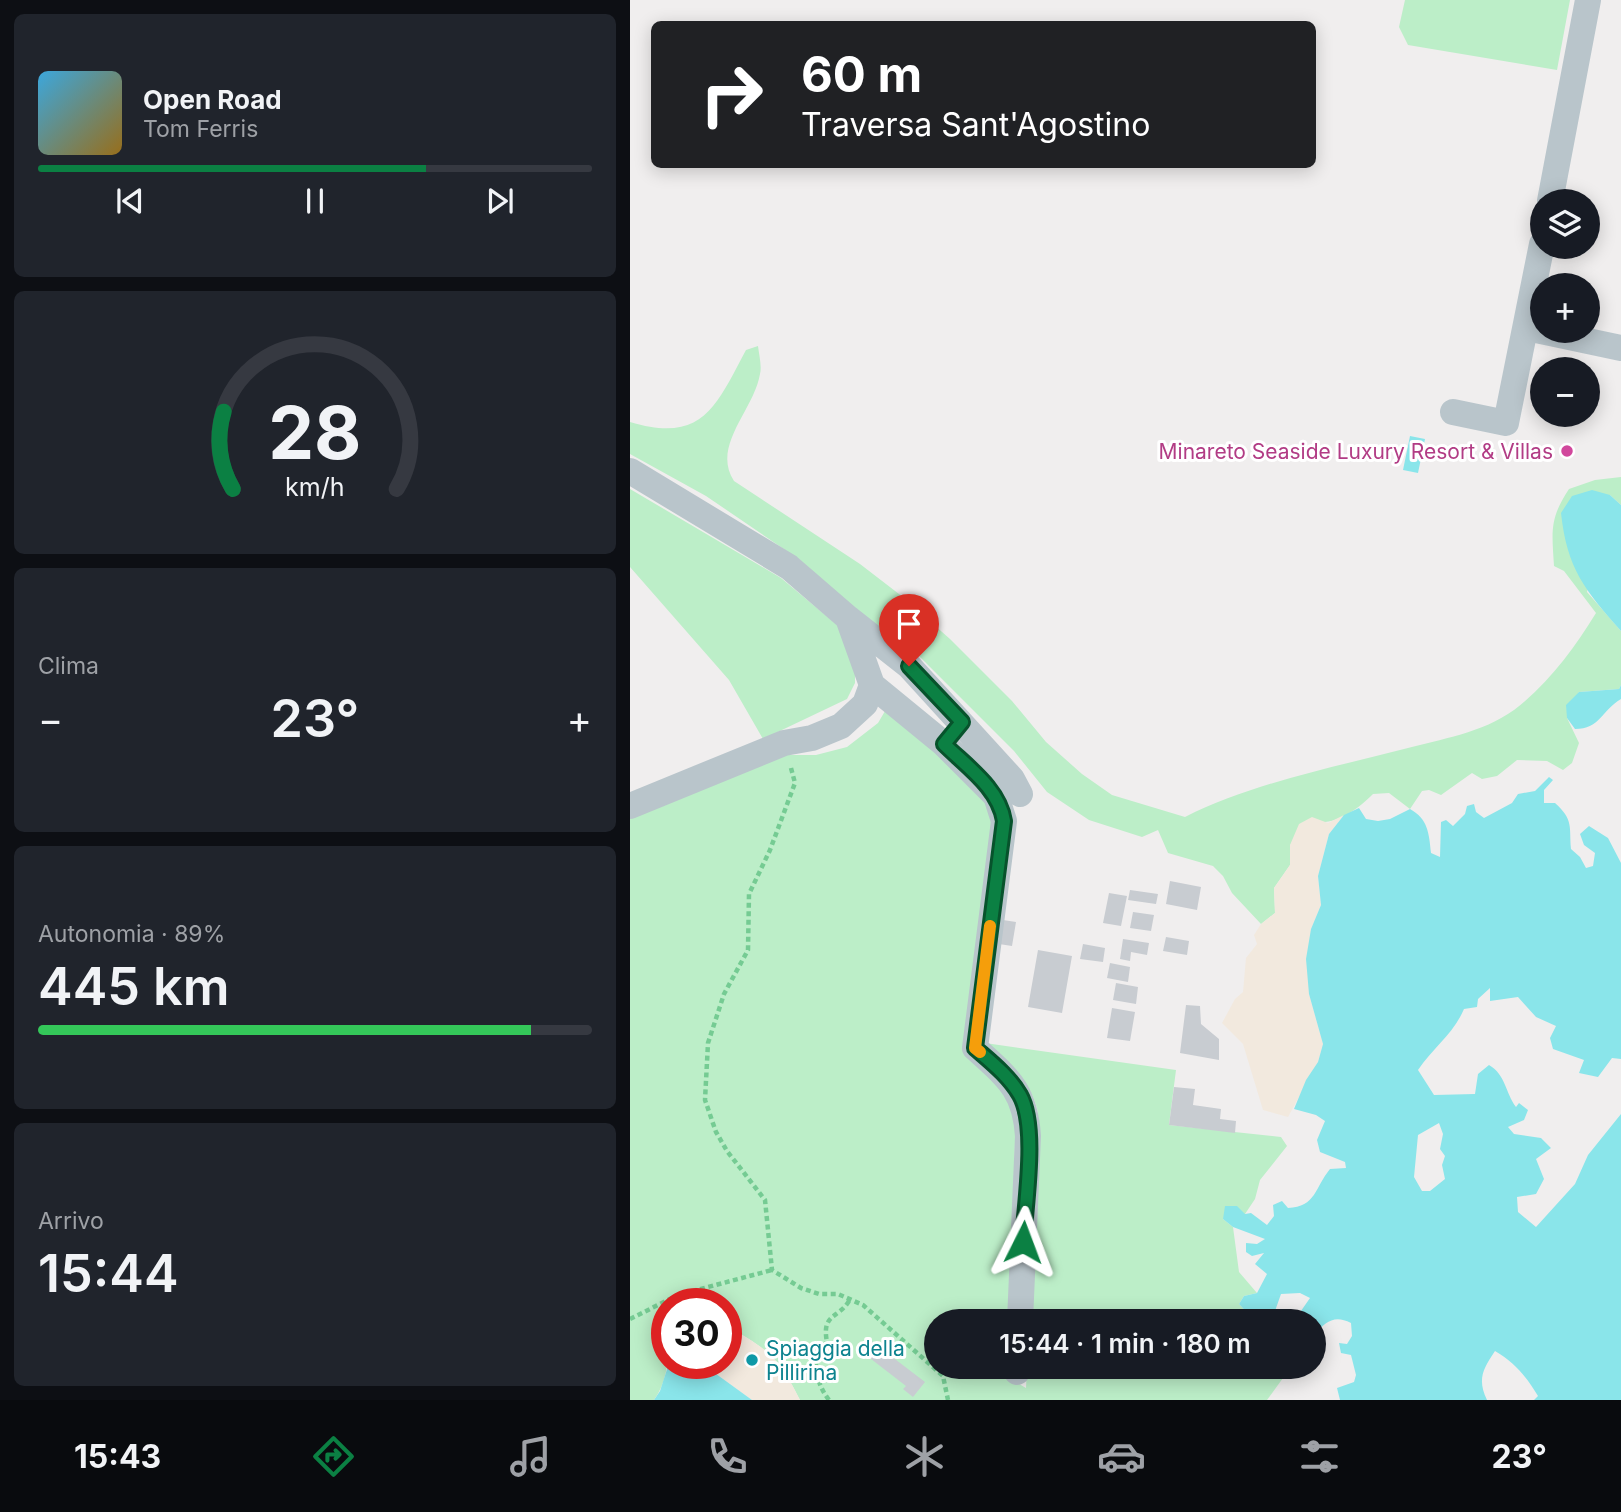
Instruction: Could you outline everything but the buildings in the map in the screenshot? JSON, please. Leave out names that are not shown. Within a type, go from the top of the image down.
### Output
[{"type":"street","points":[[1552,189],[1588,0]]},
{"type":"street","points":[[1453,412],[1506,423],[1539,259]]},
{"type":"street","points":[[1526,328],[1621,348]]},
{"type":"street","points":[[630,471],[789,567],[909,666],[1012,779],[1020,794]]},
{"type":"street","points":[[848,618],[872,685],[944,744],[996,796],[1004,821],[975,1048],[1009,1079],[1021,1097],[1026,1112],[1028,1136],[1021,1309]]},
{"type":"street","points":[[630,806],[784,743],[812,738],[841,726],[865,704],[872,685]]},
{"type":"street","points":[[944,744],[962,722]]},
{"type":"path","points":[[772,1270],[765,1200],[727,1151],[716,1132],[705,1100],[708,1043],[724,994],[748,950],[749,894],[771,850],[795,783],[784,743]]},
{"type":"path","points":[[630,1320],[678,1295],[772,1270],[801,1288],[819,1294],[838,1293],[863,1305],[890,1326],[943,1376],[948,1400]]},
{"type":"path","points":[[829,1400],[821,1390],[815,1368],[816,1353],[827,1342],[825,1330],[831,1315],[849,1299]]},
{"type":"green space","points":[[1405,0],[1570,0],[1557,70],[1408,45],[1399,27]]},
{"type":"green space","points":[[758,346],[761,371],[736,428],[728,455],[728,468],[734,481],[860,564],[899,594],[950,639],[1012,701],[1046,742],[1082,774],[1112,795],[1185,817],[1265,786],[1461,734],[1502,718],[1526,700],[1549,677],[1596,613],[1564,571],[1554,566],[1553,526],[1558,509],[1569,489],[1595,480],[1621,477],[1621,505],[1610,495],[1587,592],[1621,631],[1621,685],[1619,689],[1579,692],[1567,718],[1579,743],[1572,763],[1563,770],[1547,761],[1517,760],[1497,776],[1482,779],[1472,773],[1441,795],[1429,790],[1422,791],[1410,809],[1389,793],[1373,794],[1355,810],[1340,818],[1318,822],[1290,845],[1290,865],[1274,888],[1275,913],[1261,924],[1232,893],[1223,876],[1213,866],[1168,853],[1158,830],[1142,837],[1089,820],[1047,792],[1014,751],[903,640],[882,634],[800,560],[706,496],[630,454],[630,422],[655,428],[675,428],[691,424],[715,403],[746,350]]},
{"type":"green space","points":[[630,489],[781,578],[842,629],[855,667],[855,683],[847,699],[763,739],[729,680],[630,567]]},
{"type":"green space","points":[[888,706],[984,793],[997,817],[964,1048],[1016,1105],[1010,1309],[924,1309],[924,1379],[1010,1379],[1026,1388],[1026,1379],[1282,1379],[1267,1400],[800,1400],[778,1364],[762,1348],[742,1335],[742,1288],[651,1288],[651,1379],[664,1379],[654,1400],[630,1400],[630,817],[770,755],[816,755],[847,747],[878,723]]},
{"type":"green space","points":[[985,1043],[1176,1070],[1169,1125],[1281,1137],[1287,1146],[1260,1180],[1255,1199],[1245,1214],[1223,1219],[1233,1227],[1239,1272],[1257,1293],[1244,1296],[1239,1304],[1244,1309],[1030,1309],[1038,1113],[1025,1082]]},
{"type":"sand","points":[[1344,815],[1329,834],[1318,876],[1321,905],[1311,929],[1309,994],[1323,1044],[1318,1062],[1288,1117],[1263,1110],[1243,1044],[1222,1023],[1235,999],[1243,992],[1246,958],[1257,944],[1254,935],[1261,924],[1275,913],[1274,888],[1290,865],[1290,845],[1299,824],[1312,817],[1328,823]]},
{"type":"sand","name":"Spiaggia della Pillirina","points":[[742,1335],[762,1348],[778,1363],[800,1400],[752,1400],[723,1379],[742,1379]]},
{"type":"water","points":[[1410,436],[1425,439],[1418,473],[1403,470]]},
{"type":"water","points":[[1592,490],[1610,495],[1621,505],[1621,631],[1580,578],[1564,532],[1561,513],[1572,496]]},
{"type":"water","points":[[1621,685],[1621,699],[1595,723],[1575,729],[1567,718],[1566,705],[1579,692],[1619,689]]},
{"type":"water","points":[[1549,777],[1553,780],[1544,790],[1544,803],[1555,803],[1565,814],[1569,824],[1571,849],[1580,857],[1586,868],[1593,866],[1595,853],[1584,845],[1580,834],[1589,826],[1608,838],[1621,863],[1621,1059],[1612,1058],[1598,1077],[1579,1073],[1584,1060],[1553,1049],[1550,1038],[1556,1026],[1536,1017],[1518,997],[1490,1001],[1490,988],[1478,999],[1477,1007],[1464,1009],[1455,1026],[1418,1070],[1434,1095],[1475,1094],[1478,1074],[1489,1065],[1499,1074],[1516,1107],[1519,1103],[1528,1110],[1524,1120],[1508,1127],[1514,1134],[1541,1138],[1551,1148],[1536,1159],[1544,1179],[1536,1194],[1517,1197],[1518,1212],[1536,1227],[1575,1184],[1588,1155],[1621,1114],[1621,1400],[1534,1400],[1538,1396],[1524,1376],[1495,1351],[1487,1363],[1482,1380],[1487,1400],[1340,1400],[1337,1388],[1354,1382],[1356,1375],[1351,1355],[1341,1353],[1339,1343],[1347,1344],[1352,1336],[1351,1323],[1335,1319],[1326,1324],[1326,1309],[1302,1309],[1310,1298],[1300,1293],[1281,1294],[1276,1309],[1244,1309],[1239,1304],[1244,1296],[1257,1293],[1267,1274],[1255,1264],[1264,1253],[1252,1256],[1246,1252],[1246,1243],[1257,1244],[1265,1239],[1233,1227],[1223,1219],[1225,1206],[1237,1206],[1245,1214],[1251,1213],[1267,1225],[1274,1216],[1273,1205],[1282,1201],[1288,1208],[1304,1204],[1314,1195],[1330,1169],[1346,1168],[1345,1162],[1320,1152],[1317,1140],[1325,1121],[1316,1115],[1294,1109],[1306,1080],[1318,1062],[1323,1044],[1309,994],[1306,959],[1311,929],[1321,905],[1318,876],[1329,834],[1344,815],[1359,808],[1366,819],[1378,821],[1390,819],[1410,809],[1424,822],[1431,853],[1440,857],[1441,822],[1446,820],[1453,826],[1465,814],[1467,806],[1474,804],[1476,812],[1484,818],[1512,803],[1518,794],[1535,791]],"holes":[[[1439,1123],[1443,1134],[1440,1149],[1445,1156],[1442,1165],[1445,1179],[1430,1191],[1422,1191],[1414,1177],[1418,1135]]]},
{"type":"water","points":[[664,1379],[723,1379],[752,1400],[654,1400]]},
{"type":"slow traffic","points":[[980,1052],[975,1048],[990,926]]},
{"type":"place","name":"Minareto Seaside Luxury Resort & Villas","points":[[1567,451]]},
{"type":"place","name":"Spiaggia della Pillirina","points":[[752,1360]]},
{"type":"route","points":[[909,666],[962,722],[944,744],[996,796],[1002,808],[1004,821],[975,1048],[1009,1079],[1021,1097],[1026,1112],[1028,1136],[1023,1242]]}]
